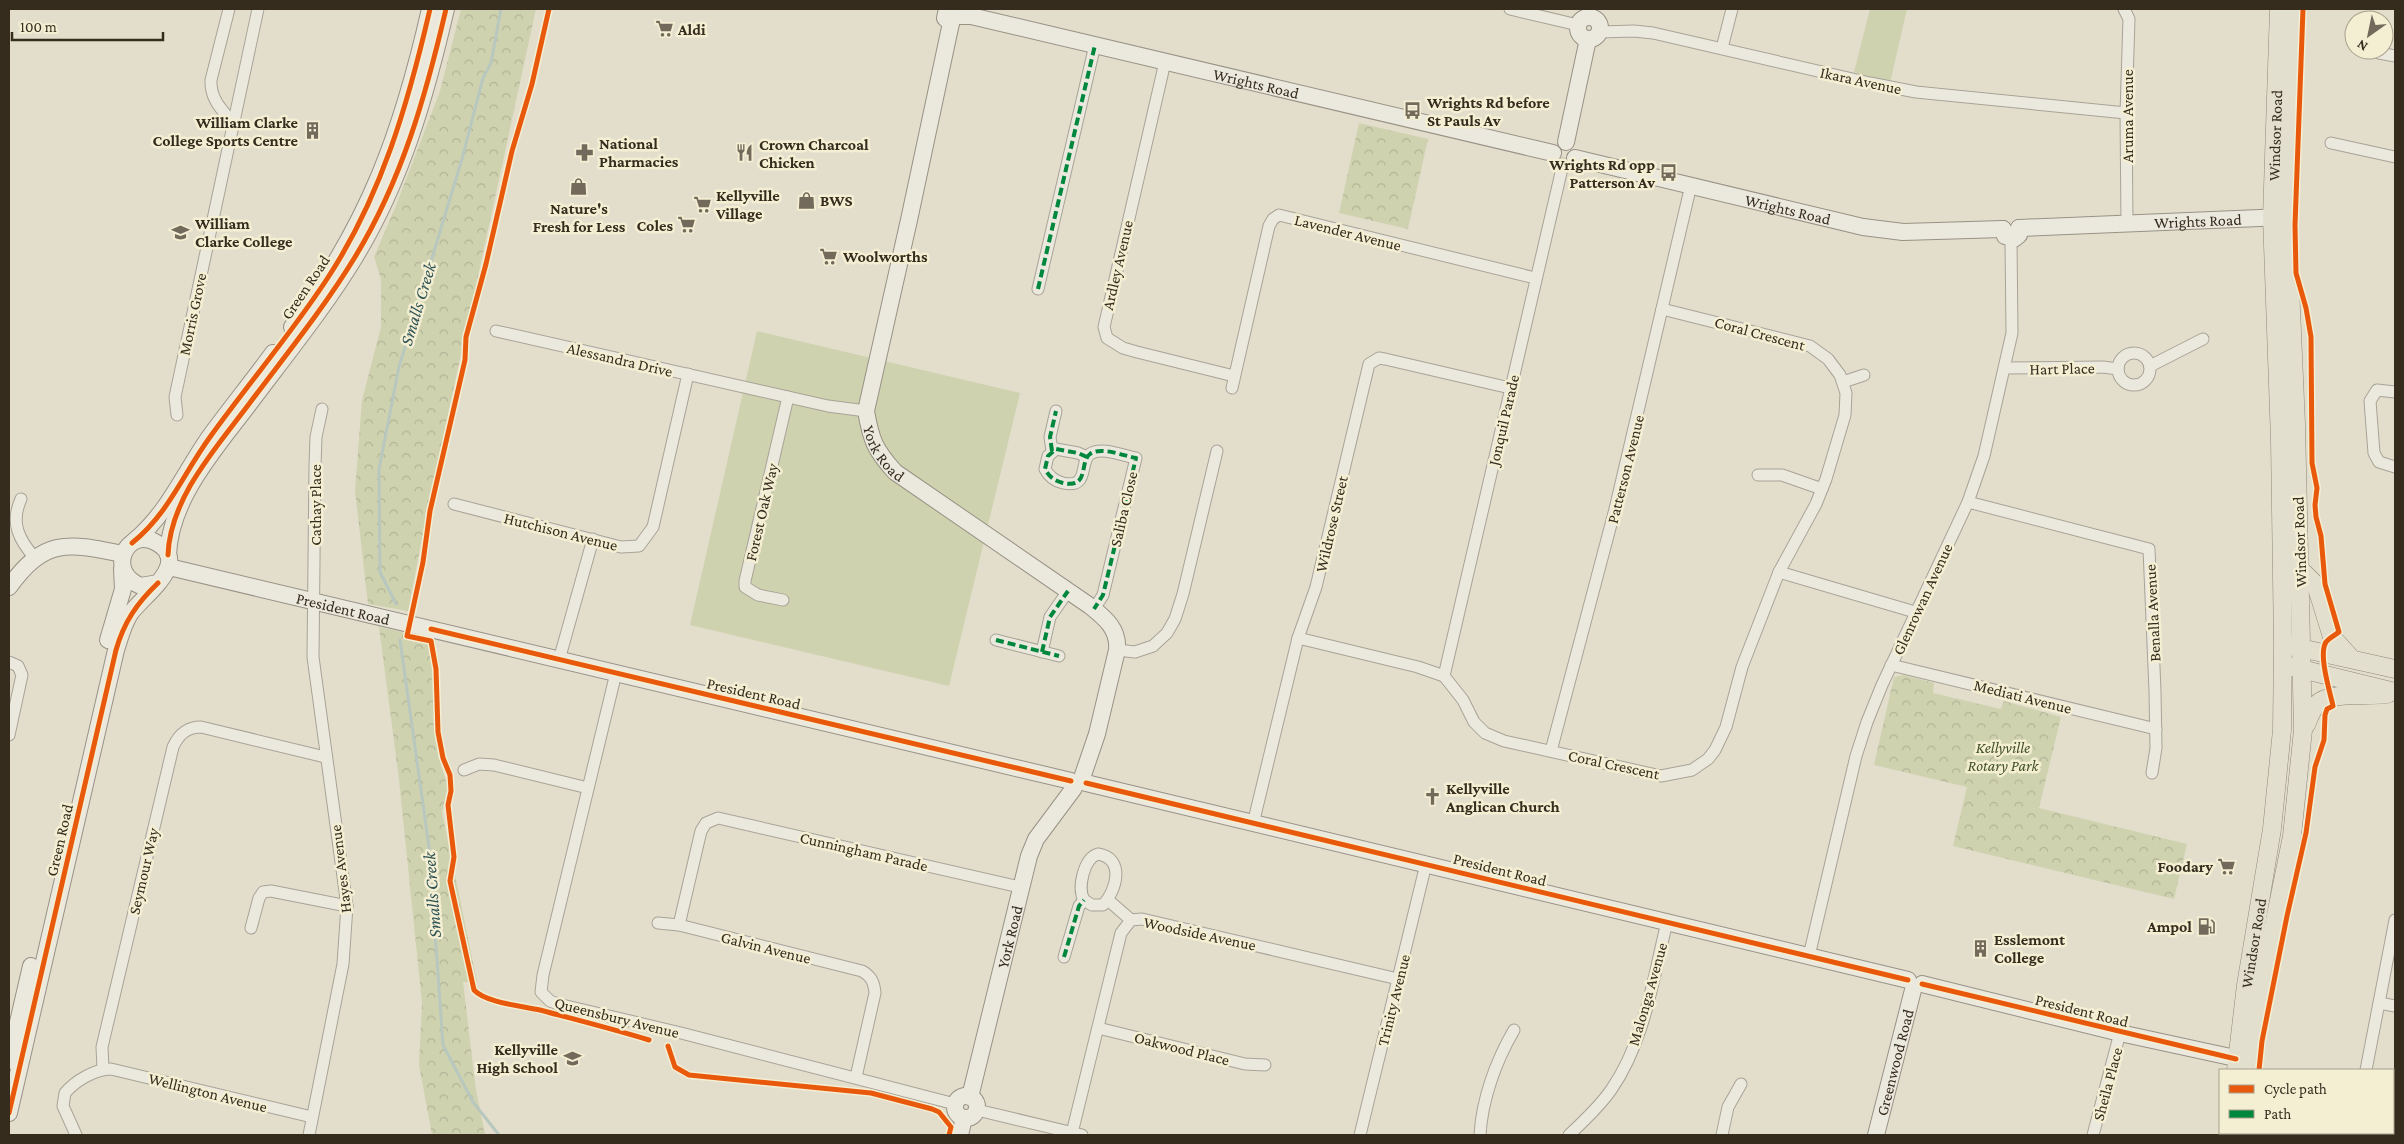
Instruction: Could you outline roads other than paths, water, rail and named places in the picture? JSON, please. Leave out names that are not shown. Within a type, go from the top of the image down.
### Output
[{"type":"main road","name":"Windsor Road","points":[[2242,1065],[2276,800],[2282,730],[2279,9]]},
{"type":"main road","name":"Windsor Road","points":[[2242,1065],[2257,1009],[2292,836],[2303,730],[2296,424],[2279,217],[2292,9]]},
{"type":"main road","points":[[2300,568],[2316,585],[2332,637],[2351,658]]},
{"type":"main road","points":[[2283,644],[2395,669]]},
{"type":"main road","points":[[2283,664],[2395,692]]},
{"type":"main road","points":[[2303,730],[2314,708],[2323,699],[2395,692]]},
{"type":"street","points":[[229,9],[211,80],[211,91],[215,102],[233,124]]},
{"type":"street","name":"Morris Grove","points":[[177,415],[175,398],[258,9]]},
{"type":"street","name":"Green Road","points":[[9,1061],[105,649],[123,589],[126,555],[161,515],[209,438],[305,311],[346,247],[377,186],[402,118],[430,9]]},
{"type":"street","name":"Green Road","points":[[168,561],[174,520],[179,506],[198,475],[337,286],[374,223],[416,123],[446,9]]},
{"type":"street","points":[[1510,9],[1587,17],[1580,34],[1594,36],[1566,142],[1574,148],[1564,159]]},
{"type":"street","points":[[1722,48],[1732,9]]},
{"type":"street","name":"Aruma Avenue","points":[[2124,9],[2129,19],[2126,113],[2127,224]]},
{"type":"street","name":"Wrights Road","points":[[949,13],[971,16],[1095,45],[1564,159],[1691,185],[1863,228],[1890,232],[2011,232],[2127,224],[2279,217]]},
{"type":"street","name":"York Road","points":[[949,13],[909,220],[866,411],[870,433],[878,453],[895,472],[1094,609],[1113,627],[1118,641],[1097,734],[1078,782],[1036,839],[1020,888],[960,1135]]},
{"type":"street","name":"Ikara Avenue","points":[[1594,36],[1644,32],[1916,92],[2126,113]]},
{"type":"street","points":[[1038,289],[1095,45]]},
{"type":"street","name":"Ardley Avenue","points":[[1165,62],[1104,327],[1107,338],[1123,348],[1234,376]]},
{"type":"street","points":[[2331,143],[2395,157]]},
{"type":"street","name":"Jonquil Parade","points":[[1444,676],[1564,159]]},
{"type":"street","name":"Patterson Avenue","points":[[1551,751],[1615,509],[1691,185]]},
{"type":"street","name":"Lavender Avenue","points":[[1232,388],[1269,226],[1273,219],[1279,215],[1535,278]]},
{"type":"street","name":"Glenrowan Avenue","points":[[1809,956],[1858,748],[1870,713],[1915,612],[1968,502],[1984,456],[2013,326],[2011,232]]},
{"type":"street","name":"Coral Crescent","points":[[1444,676],[1463,700],[1474,722],[1485,733],[1504,741],[1661,776],[1692,770],[1708,759],[1721,740],[1742,667],[1779,572],[1822,489],[1845,415],[1846,400],[1843,382],[1828,359],[1810,346],[1662,309]]},
{"type":"street","name":"Alessandra Drive","points":[[496,331],[828,406],[866,411]]},
{"type":"street","points":[[2150,366],[2203,339]]},
{"type":"street","name":"Hart Place","points":[[2130,354],[2145,357],[2150,366],[2146,380],[2133,386],[2120,378],[2118,369],[2121,359],[2130,354]]},
{"type":"street","name":"Wildrose Street","points":[[1253,824],[1298,638],[1316,587],[1369,364],[1379,358],[1385,359],[1510,388]]},
{"type":"street","name":"Hart Place","points":[[2005,368],[2103,367],[2118,369]]},
{"type":"street","name":"Hutchison Avenue","points":[[454,504],[621,547],[639,546],[652,526],[688,374]]},
{"type":"street","points":[[1843,382],[1864,375]]},
{"type":"street","points":[[2395,392],[2377,390],[2370,401],[2375,457],[2382,463],[2395,466]]},
{"type":"street","name":"Forest Oak Way","points":[[783,600],[753,593],[745,586],[745,581],[788,397]]},
{"type":"street","name":"Cathay Place","points":[[314,601],[316,437],[322,409]]},
{"type":"street","points":[[1056,411],[1050,437],[1052,451],[1048,456],[1045,469],[1049,475],[1057,481],[1068,484],[1075,483],[1080,479],[1087,457]]},
{"type":"street","name":"Saliba Close","points":[[1052,451],[1059,448],[1087,457],[1091,453],[1099,451],[1136,458],[1103,595],[1094,609]]},
{"type":"street","points":[[1117,650],[1135,652],[1153,646],[1167,633],[1175,618],[1184,594],[1217,451]]},
{"type":"street","points":[[1758,475],[1782,476],[1822,489]]},
{"type":"street","points":[[21,500],[15,515],[18,534],[23,545],[35,558]]},
{"type":"street","name":"Benalla Avenue","points":[[1968,502],[2149,549],[2156,729],[2156,748],[2152,773]]},
{"type":"street","points":[[146,539],[154,541],[163,547],[168,561],[166,575],[158,583],[140,586],[126,577],[126,555],[146,539]]},
{"type":"street","points":[[559,660],[593,539]]},
{"type":"street","points":[[9,587],[24,566],[49,550],[65,546],[88,547],[126,555]]},
{"type":"street","name":"President Road","points":[[168,561],[314,601],[1809,956],[1914,984],[2120,1033],[2242,1065]]},
{"type":"street","points":[[1779,572],[1915,612]]},
{"type":"street","name":"Green Road","points":[[9,1113],[116,650],[122,630],[130,614],[158,583]]},
{"type":"street","points":[[1042,652],[1050,617],[1068,590]]},
{"type":"street","name":"Hayes Avenue","points":[[309,1135],[343,964],[347,906],[325,757],[313,657],[312,628],[314,601]]},
{"type":"street","points":[[1298,638],[1418,667],[1444,676]]},
{"type":"street","points":[[996,640],[1059,656]]},
{"type":"street","points":[[9,662],[18,666],[22,675],[9,735]]},
{"type":"street","name":"Mediati Avenue","points":[[1891,664],[2156,729]]},
{"type":"street","name":"Queensbury Avenue","points":[[616,674],[542,975],[541,992],[545,997],[573,1009],[856,1076],[966,1107]]},
{"type":"street","name":"Seymour Way","points":[[103,1069],[102,1047],[173,747],[177,738],[192,727],[201,727],[325,757]]},
{"type":"street","points":[[464,770],[479,764],[494,765],[588,788]]},
{"type":"street","name":"Cunningham Parade","points":[[679,925],[706,817],[727,818],[1020,888]]},
{"type":"street","points":[[1098,854],[1110,858],[1115,863],[1116,871],[1105,902],[1092,905],[1084,900],[1080,890],[1087,863],[1093,856],[1098,854]]},
{"type":"street","name":"Trinity Avenue","points":[[1360,1135],[1426,864]]},
{"type":"street","points":[[251,928],[259,898],[263,892],[271,891],[347,906]]},
{"type":"street","points":[[1064,956],[1079,906],[1084,900]]},
{"type":"street","points":[[1105,902],[1128,923]]},
{"type":"street","name":"Woodside Avenue","points":[[1077,1134],[1098,1028],[1121,932],[1128,923],[1142,919],[1398,978]]},
{"type":"street","points":[[2366,1069],[2395,920]]},
{"type":"street","name":"Malonga Avenue","points":[[1569,1135],[1611,1090],[1634,1047],[1649,1000],[1667,922]]},
{"type":"street","name":"Galvin Avenue","points":[[658,923],[679,925],[876,976],[875,993],[856,1076]]},
{"type":"street","name":"Greenwood Road","points":[[1876,1135],[1914,984]]},
{"type":"street","points":[[2379,1002],[2395,1006]]},
{"type":"street","name":"Oakwood Place","points":[[1098,1028],[1244,1064],[1265,1065]]},
{"type":"street","points":[[1480,1135],[1481,1122],[1498,1059],[1514,1030]]},
{"type":"street","name":"Sheila Place","points":[[2093,1135],[2120,1033]]},
{"type":"street","points":[[76,1135],[63,1106],[65,1093],[76,1083],[103,1069]]},
{"type":"street","name":"Wellington Avenue","points":[[103,1069],[111,1069],[312,1117]]},
{"type":"street","points":[[1722,1135],[1728,1107],[1741,1084]]},
{"type":"street","points":[[966,1107],[1077,1134]]},
{"type":"waterway","name":"Smalls Creek","points":[[396,604],[380,572],[379,469],[399,367],[462,159],[483,78],[491,63],[501,9]]},
{"type":"waterway","name":"Smalls Creek","points":[[400,640],[429,847],[443,1045],[473,1102],[499,1135]]},
{"type":"place","name":"Aldi","points":[[664,29]]},
{"type":"place","name":"Wrights Rd before St Pauls Av","points":[[1413,111]]},
{"type":"place","name":"William Clarke College Sports Centre","points":[[312,131]]},
{"type":"place","name":"National Pharmacies","points":[[585,152]]},
{"type":"place","name":"Crown Charcoal Chicken","points":[[745,153]]},
{"type":"place","name":"Wrights Rd opp Patterson Av","points":[[1669,173]]},
{"type":"place","name":"Nature's Fresh for Less","points":[[579,187]]},
{"type":"place","name":"BWS","points":[[806,200]]},
{"type":"place","name":"Kellyville Village","points":[[702,204]]},
{"type":"place","name":"Coles","points":[[687,225]]},
{"type":"place","name":"William Clarke College","points":[[181,232]]},
{"type":"place","name":"Woolworths","points":[[829,256]]},
{"type":"place","name":"Kellyville Anglican Church","points":[[1432,797]]},
{"type":"place","name":"Foodary","points":[[2227,866]]},
{"type":"place","name":"Ampol","points":[[2206,926]]},
{"type":"place","name":"Esslemont College","points":[[1980,948]]},
{"type":"place","name":"Kellyville High School","points":[[572,1058]]},
{"type":"park label","name":"Kellyville Rotary Park","points":[[2003,756]]}]
